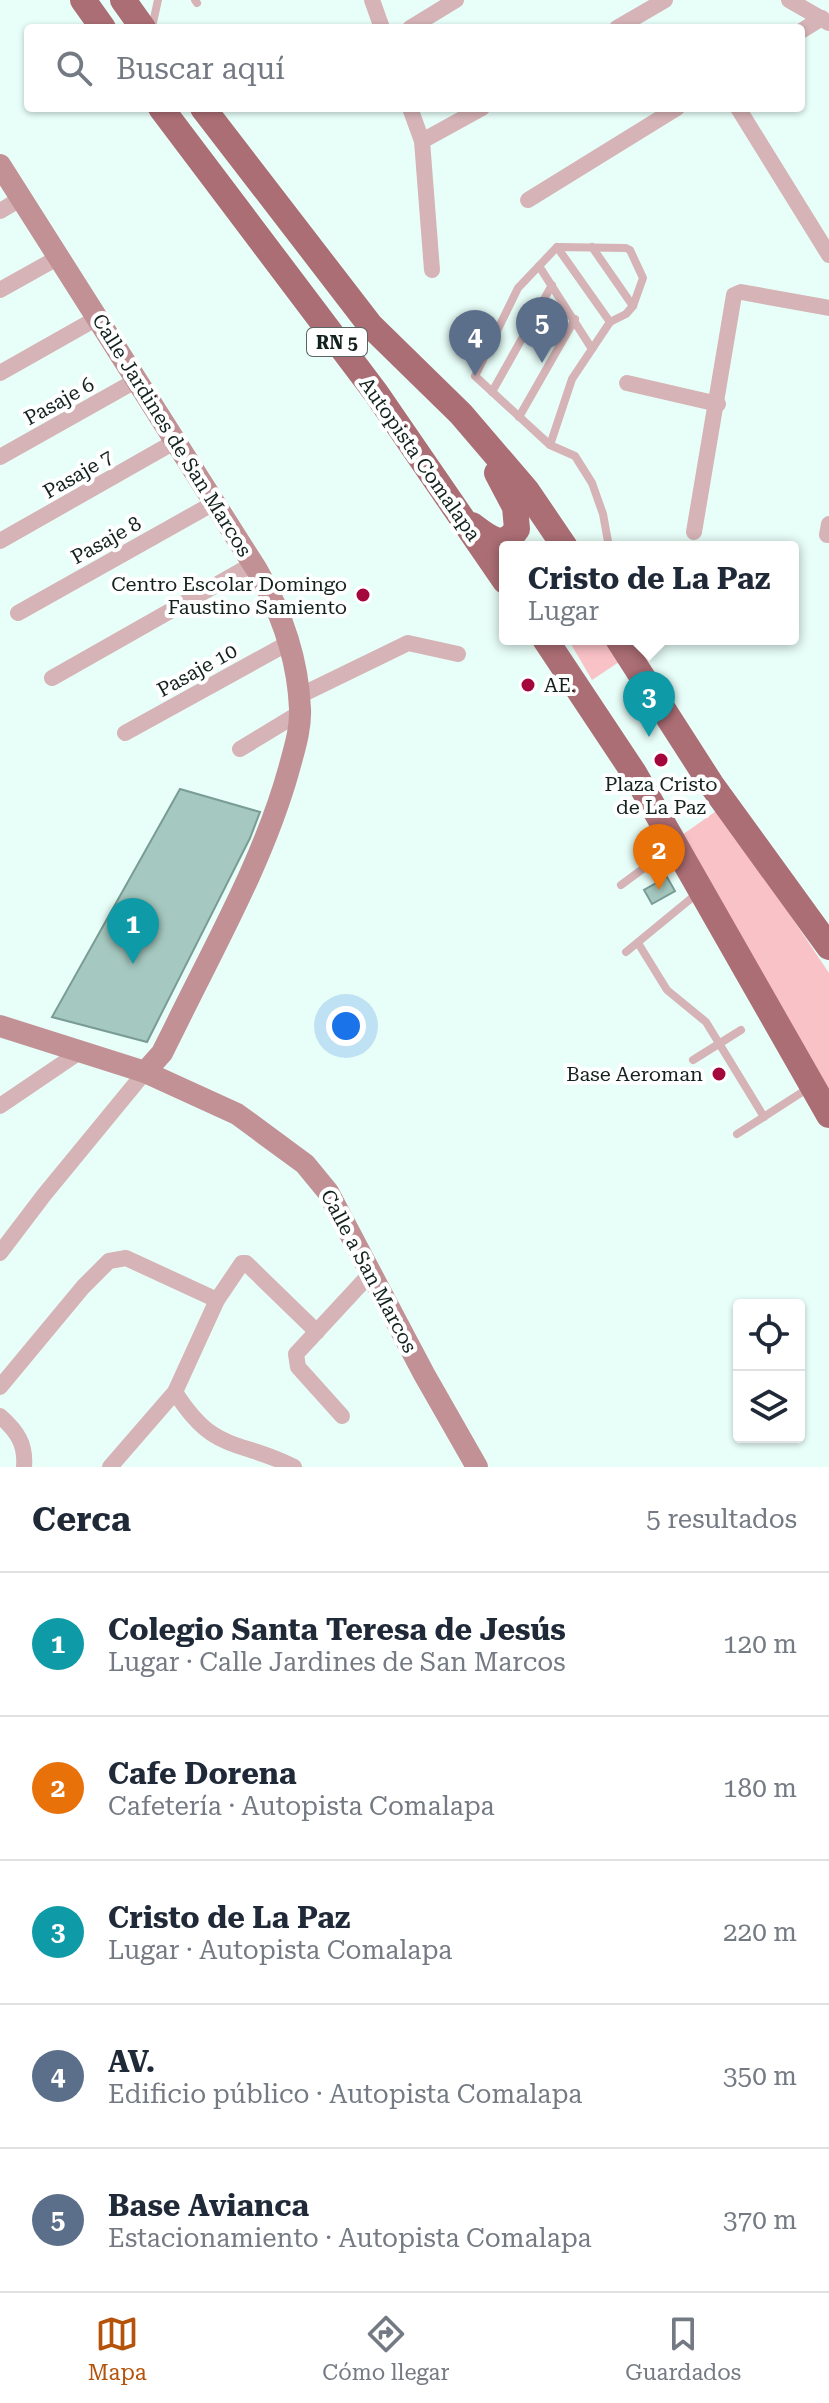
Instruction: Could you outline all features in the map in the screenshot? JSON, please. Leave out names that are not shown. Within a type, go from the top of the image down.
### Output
[{"type":"highway","points":[[83,0],[100,24]]},
{"type":"highway","points":[[123,0],[140,24]]},
{"type":"highway","name":"Autopista Comalapa","points":[[164,112],[376,393],[499,572]]},
{"type":"highway","name":"RN 5","points":[[206,112],[370,325],[461,414],[527,491],[561,541]]},
{"type":"highway","points":[[461,414],[511,497],[518,522],[514,535],[502,541]]},
{"type":"highway","points":[[439,486],[457,509],[489,538],[499,542]]},
{"type":"highway","points":[[550,645],[634,773],[829,1115]]},
{"type":"highway","points":[[624,645],[711,784],[829,947]]},
{"type":"main road","name":"Calle Jardines de San Marcos","points":[[0,165],[99,317],[276,602],[290,642],[300,704],[297,740],[284,788],[260,852],[162,1053],[145,1072]]},
{"type":"main road","name":"Calle a San Marcos","points":[[0,1026],[145,1072],[237,1114],[292,1152],[316,1174],[477,1467]]},
{"type":"street","points":[[372,0],[381,24]]},
{"type":"street","points":[[417,24],[456,0]]},
{"type":"street","points":[[624,24],[665,0]]},
{"type":"street","points":[[789,0],[825,21]]},
{"type":"street","points":[[805,29],[825,21]]},
{"type":"street","points":[[411,112],[422,141],[432,270]]},
{"type":"street","points":[[422,141],[475,112]]},
{"type":"street","points":[[528,200],[671,112]]},
{"type":"street","points":[[740,112],[829,255]]},
{"type":"street","points":[[0,211],[22,198]]},
{"type":"street","points":[[0,290],[59,257]]},
{"type":"street","points":[[694,532],[736,293],[745,292],[829,308]]},
{"type":"street","points":[[0,373],[99,317]]},
{"type":"street","name":"Pasaje 6","points":[[0,457],[137,380]]},
{"type":"street","points":[[627,383],[718,404]]},
{"type":"street","name":"Pasaje 7","points":[[0,541],[176,441]]},
{"type":"street","name":"Pasaje 8","points":[[18,613],[214,503]]},
{"type":"street","points":[[52,678],[253,564]]},
{"type":"street","name":"Pasaje 10","points":[[125,733],[290,642]]},
{"type":"street","points":[[240,749],[300,704],[408,643],[458,654]]},
{"type":"street","points":[[0,1106],[81,1051]]},
{"type":"street","points":[[0,1253],[145,1072]]},
{"type":"street","points":[[0,1387],[83,1287],[109,1261],[126,1258],[217,1300]]},
{"type":"street","points":[[110,1467],[175,1392],[217,1300],[242,1263],[246,1263],[317,1332]]},
{"type":"street","points":[[342,1416],[298,1367],[296,1354],[371,1273]]},
{"type":"street","points":[[175,1392],[188,1413],[206,1431],[235,1447],[294,1467]]},
{"type":"street","points":[[0,1416],[15,1429],[25,1450],[24,1467]]},
{"type":"lane","points":[[152,24],[158,0]]},
{"type":"lane","points":[[557,247],[610,322]]},
{"type":"lane","points":[[550,445],[572,379],[610,322],[626,314],[633,306],[643,278],[630,250],[557,247],[518,288],[475,376],[550,445],[575,456],[592,483],[603,514],[608,541]]},
{"type":"lane","points":[[592,247],[633,306]]},
{"type":"lane","points":[[539,266],[592,349]]},
{"type":"lane","points":[[492,392],[552,285]]},
{"type":"lane","points":[[519,417],[575,319]]},
{"type":"lane","points":[[621,885],[644,868]]},
{"type":"lane","points":[[626,952],[700,891]]},
{"type":"lane","points":[[638,943],[663,993],[706,1022],[764,1117]]},
{"type":"lane","points":[[693,1060],[741,1030]]},
{"type":"lane","points":[[737,1134],[812,1086]]},
{"type":"shaded area","points":[[572,645],[609,645],[619,662],[592,680]]},
{"type":"shaded area","points":[[719,809],[829,973],[829,1091],[682,835]]},
{"type":"building","points":[[180,789],[260,812],[250,838],[147,1042],[52,1017]]},
{"type":"building","points":[[667,877],[675,891],[652,904],[644,890]]},
{"type":"place","name":"Base Avianca","points":[[542,363]]},
{"type":"place","name":"AV.","points":[[475,376]]},
{"type":"place","name":"Centro Escolar Domingo Faustino Samiento","points":[[363,595]]},
{"type":"place","name":"AE.","points":[[528,685]]},
{"type":"place","name":"Cristo de La Paz","points":[[649,737]]},
{"type":"place","name":"Plaza Cristo de La Paz","points":[[661,760]]},
{"type":"place","name":"Cafe Dorena","points":[[659,890]]},
{"type":"place","name":"Colegio Santa Teresa de Jesús","points":[[133,964]]},
{"type":"place","name":"Base Aeroman","points":[[719,1074]]}]
